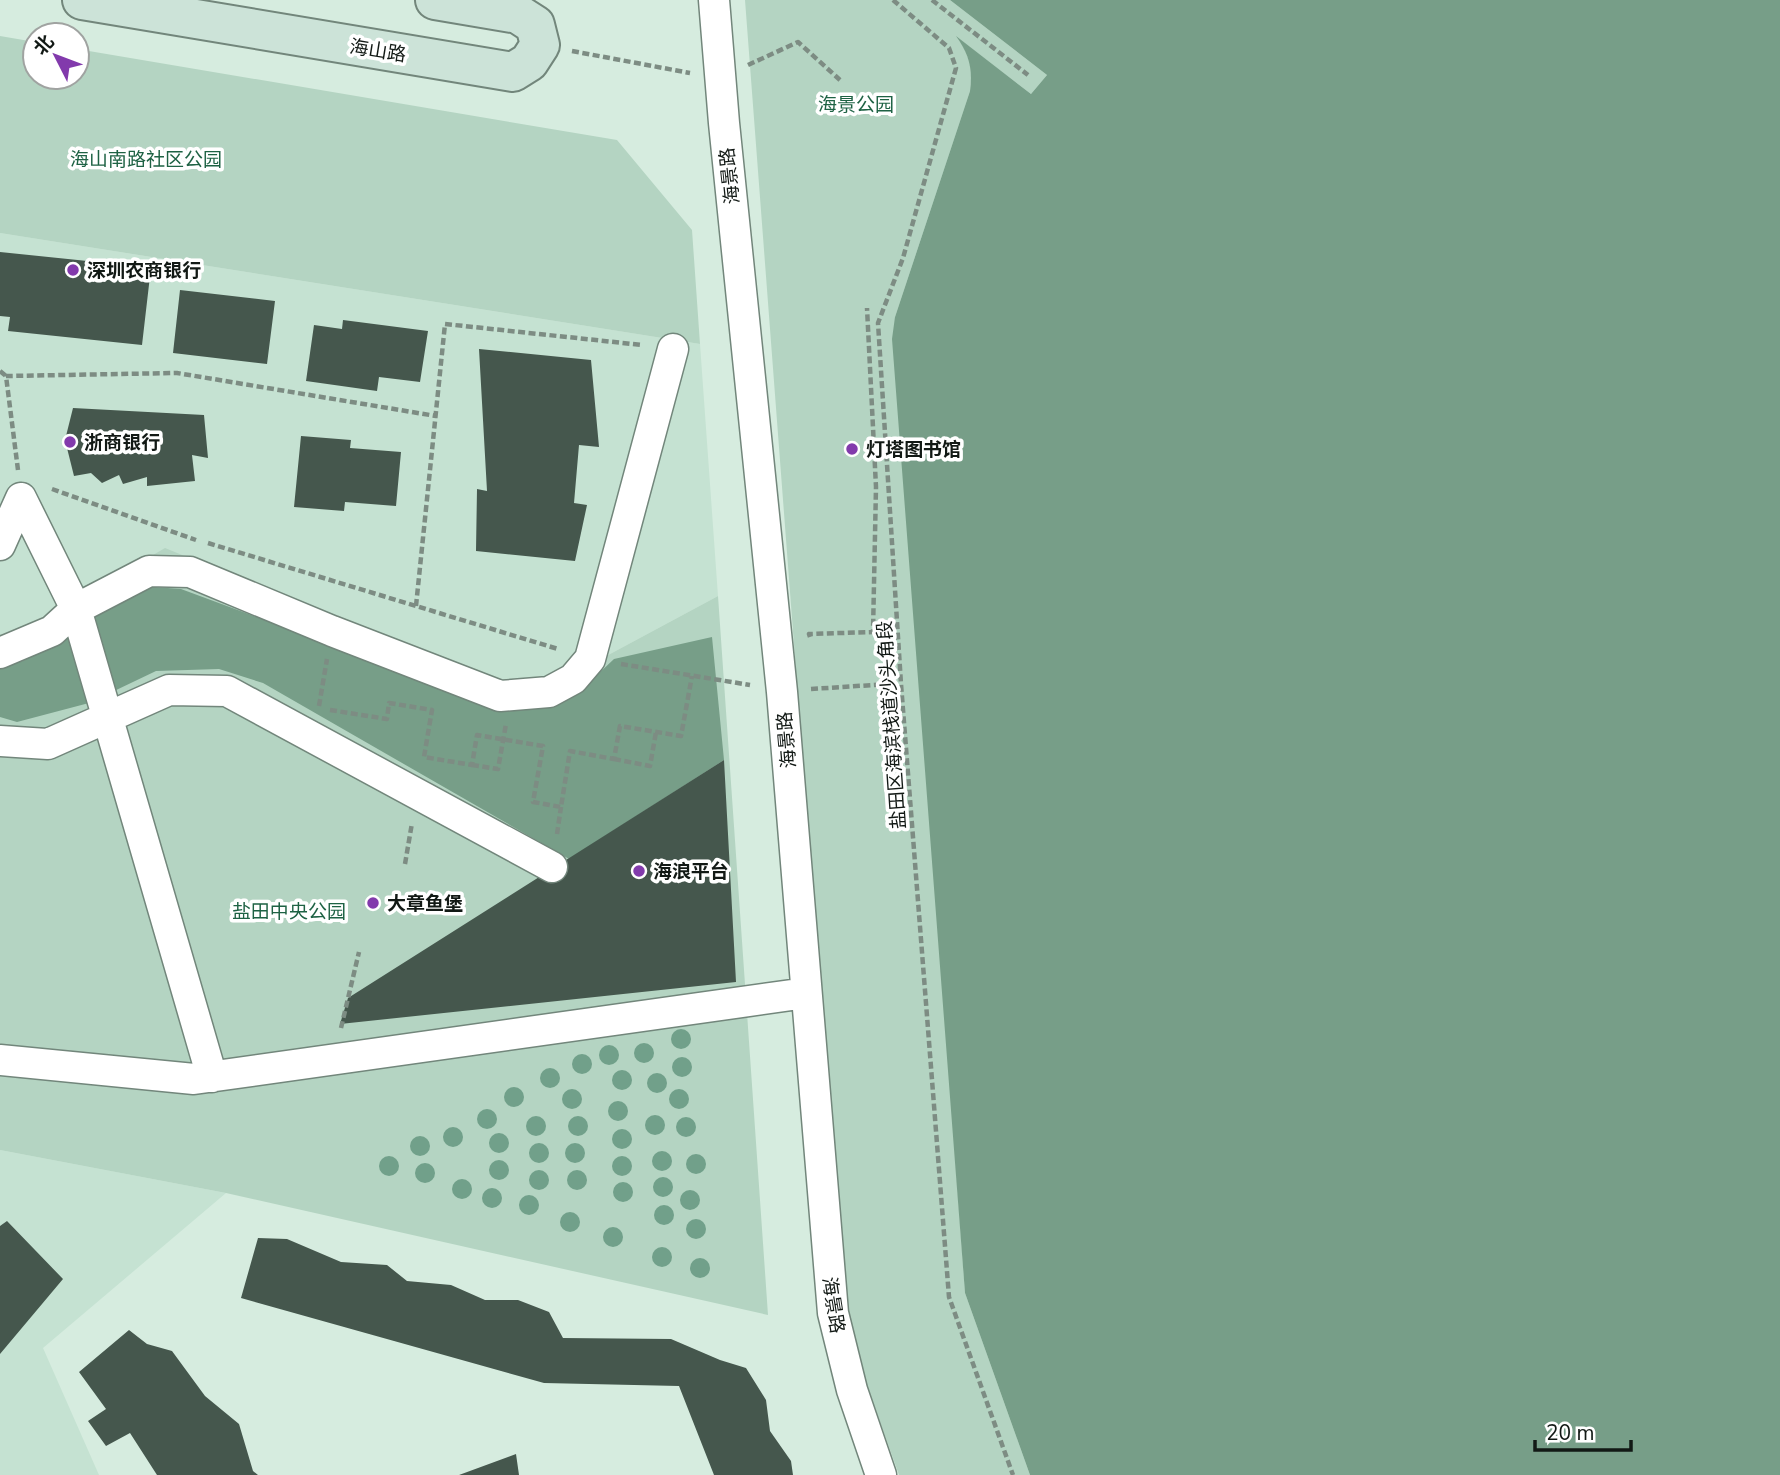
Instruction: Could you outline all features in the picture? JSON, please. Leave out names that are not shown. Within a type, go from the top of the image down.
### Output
[{"type":"street","name":"海山路","points":[[82,0],[513,72],[529,62],[540,45]]},
{"type":"street","points":[[435,0],[518,14],[535,26],[540,45]]},
{"type":"street","name":"海景路","points":[[714,0],[782,692],[832,1313],[852,1390],[881,1475]]},
{"type":"street","points":[[0,653],[52,631],[76,610],[149,571],[190,572],[332,631],[500,695],[549,692],[573,679],[590,659],[673,349]]},
{"type":"street","points":[[0,545],[21,498]]},
{"type":"street","points":[[21,498],[76,610],[212,1077]]},
{"type":"street","points":[[0,741],[48,744],[106,714],[169,690],[227,691],[552,867]]},
{"type":"street","points":[[0,1060],[194,1079],[806,993]]},
{"type":"path","name":"盐田区海滨栈道沙头角段","points":[[893,0],[949,48],[956,68],[903,258],[878,323],[901,684],[949,1297],[1013,1475]]},
{"type":"path","points":[[932,0],[1028,75]]},
{"type":"path","points":[[540,45],[720,78],[798,42],[840,80]]},
{"type":"path","points":[[810,648],[809,634],[873,632],[876,487],[867,307]]},
{"type":"path","points":[[416,606],[445,324],[673,349]]},
{"type":"path","points":[[0,371],[6,376],[177,373],[436,416]]},
{"type":"path","points":[[6,376],[21,498],[49,488],[160,529],[590,659],[730,680]]},
{"type":"path","points":[[332,631],[319,708],[387,719],[389,703],[432,710],[424,757],[498,769],[511,695]]},
{"type":"path","points":[[811,675],[812,689]]},
{"type":"path","points":[[614,759],[620,726],[681,737],[692,676]]},
{"type":"path","points":[[825,689],[889,684]]},
{"type":"path","points":[[472,765],[477,735],[543,746],[533,802],[561,807],[570,751],[650,766],[656,732]]},
{"type":"path","points":[[333,1059],[359,952]]},
{"type":"shaded area","points":[[950,0],[1780,0],[1780,1475],[1030,1475],[965,1293],[892,339],[895,317],[970,91],[969,62],[956,36],[1031,94],[1047,75]]},
{"type":"shaded area","points":[[0,233],[700,344],[718,596],[597,661],[515,692],[0,634]]},
{"type":"shaded area","points":[[154,587],[181,589],[487,702],[543,707],[577,694],[614,659],[712,637],[724,760],[569,859],[263,683],[219,669],[156,671],[89,703],[17,722],[0,717],[0,666],[23,661],[132,590]]},
{"type":"shaded area","points":[[0,1150],[226,1193],[43,1348],[99,1475],[0,1475]]},
{"type":"green space","name":"海景公园","points":[[745,0],[950,0],[1047,75],[1031,94],[958,38],[970,63],[970,91],[895,317],[965,1293],[1030,1475],[899,1475],[864,1377],[843,1289]]},
{"type":"green space","name":"海山南路社区公园","points":[[0,36],[21,40],[21,91],[91,91],[91,51],[617,140],[692,230],[700,344],[0,233]]},
{"type":"green space","name":"盐田中央公园","points":[[165,548],[516,692],[597,661],[718,596],[768,1315],[226,1193],[0,1150],[0,634],[15,636]]},
{"type":"building","points":[[0,252],[97,262],[96,271],[150,276],[142,345],[8,331],[10,317],[0,316]]},
{"type":"building","points":[[180,290],[275,301],[267,364],[173,353]]},
{"type":"building","points":[[343,320],[428,331],[420,382],[379,377],[377,391],[306,381],[314,325],[342,329]]},
{"type":"building","points":[[479,349],[591,360],[599,447],[579,445],[574,503],[587,505],[575,561],[476,551],[477,489],[487,491]]},
{"type":"building","points":[[73,408],[204,415],[208,458],[192,455],[195,481],[147,486],[147,477],[123,484],[119,475],[102,483],[91,473],[74,476],[65,440]]},
{"type":"building","points":[[301,436],[351,440],[350,448],[401,452],[396,506],[345,502],[344,511],[294,507]]},
{"type":"building","name":"海浪平台","points":[[724,760],[736,982],[340,1024],[348,998]]},
{"type":"building","points":[[7,1221],[63,1279],[0,1354],[0,1226]]},
{"type":"building","points":[[258,1238],[287,1239],[341,1262],[387,1265],[407,1281],[451,1285],[485,1300],[518,1300],[549,1312],[563,1338],[671,1339],[746,1368],[766,1400],[770,1431],[791,1461],[793,1475],[714,1475],[679,1386],[544,1383],[241,1298]]},
{"type":"building","points":[[129,1330],[147,1344],[172,1351],[205,1396],[239,1424],[253,1471],[258,1475],[157,1475],[130,1433],[106,1446],[88,1421],[106,1409],[79,1372]]},
{"type":"building","points":[[516,1454],[519,1475],[459,1475]]},
{"type":"place","name":"深圳农商银行","points":[[73,270]]},
{"type":"place","name":"浙商银行","points":[[70,442]]},
{"type":"place","name":"灯塔图书馆","points":[[852,449]]},
{"type":"place","name":"海浪平台","points":[[639,871]]},
{"type":"place","name":"大章鱼堡","points":[[373,903]]}]
